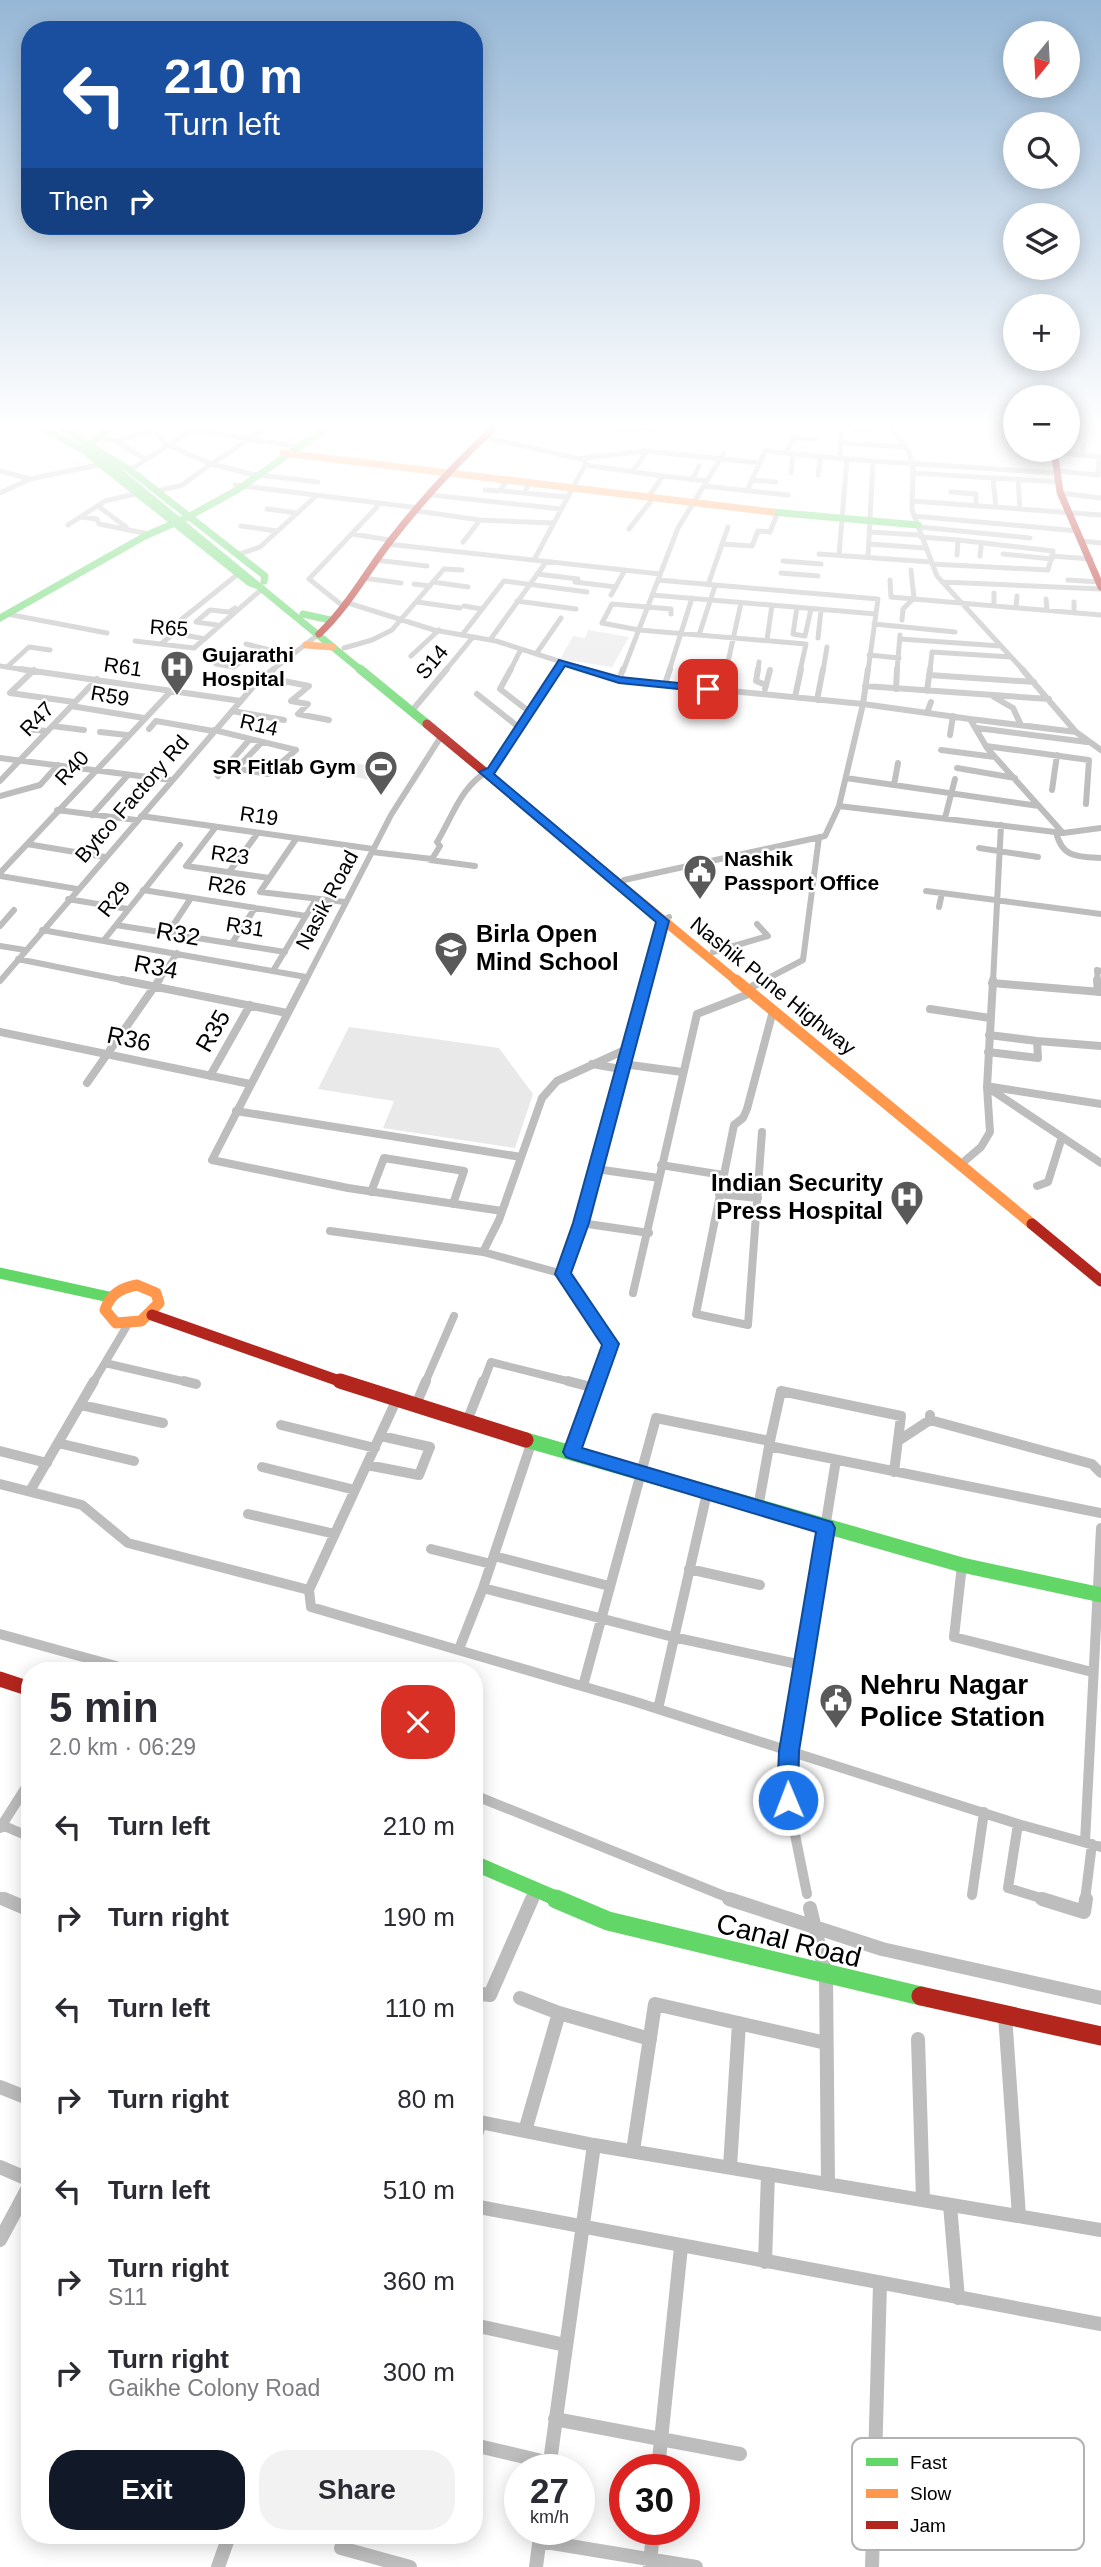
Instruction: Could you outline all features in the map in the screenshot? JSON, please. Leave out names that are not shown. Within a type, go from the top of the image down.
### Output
[{"type":"main road","points":[[2,614],[118,549]]},
{"type":"main road","points":[[207,549],[250,583],[262,585]]},
{"type":"main road","points":[[218,549],[262,585]]},
{"type":"main road","points":[[227,549],[265,576],[262,585]]},
{"type":"main road","points":[[338,646],[315,631],[344,604],[384,549]]},
{"type":"main road","points":[[1086,549],[1100,586]]},
{"type":"main road","name":"Nashik Pune Highway","points":[[262,585],[315,631],[415,707],[1101,1282]]},
{"type":"main road","name":"Nashik Pune Highway","points":[[338,646],[442,736],[624,880],[666,919],[713,952],[773,1011],[956,1160],[1101,1271]]},
{"type":"main road","points":[[0,1273],[109,1297]]},
{"type":"main road","points":[[129,1286],[151,1289],[159,1303],[152,1315],[128,1324],[112,1321],[107,1316],[105,1303],[109,1297],[129,1286]]},
{"type":"main road","points":[[152,1315],[396,1402],[825,1528],[962,1565],[1098,1594]]},
{"type":"main road","points":[[0,1679],[21,1686]]},
{"type":"main road","name":"Canal Road","points":[[483,1867],[608,1921],[826,1975],[1101,2036]]},
{"type":"street","points":[[237,555],[255,549]]},
{"type":"street","points":[[338,549],[309,579],[344,604],[439,631],[490,640],[619,680],[863,704],[1076,733]]},
{"type":"street","points":[[441,549],[625,570],[712,585],[878,599],[863,704],[839,806],[825,836],[624,880]]},
{"type":"street","points":[[534,561],[540,549]]},
{"type":"street","points":[[619,680],[670,549]]},
{"type":"street","points":[[699,635],[721,549]]},
{"type":"street","points":[[839,555],[840,549]]},
{"type":"street","points":[[868,557],[869,549]]},
{"type":"street","points":[[925,549],[942,582],[1034,682],[1076,733],[1101,750]]},
{"type":"street","points":[[957,555],[958,549]]},
{"type":"street","points":[[979,556],[981,549]]},
{"type":"street","points":[[1001,549],[1003,554],[1091,559]]},
{"type":"street","points":[[819,554],[1048,570],[1053,551],[1027,549]]},
{"type":"street","points":[[375,560],[426,566]]},
{"type":"street","points":[[777,591],[783,560],[821,565]]},
{"type":"street","points":[[490,640],[546,562]]},
{"type":"street","points":[[338,646],[372,640],[393,630],[444,569],[463,570]]},
{"type":"street","points":[[611,595],[625,570]]},
{"type":"street","points":[[911,570],[914,598]]},
{"type":"street","points":[[781,573],[818,576]]},
{"type":"street","points":[[217,625],[178,621],[238,574]]},
{"type":"street","points":[[537,574],[616,587]]},
{"type":"street","points":[[363,578],[401,583]]},
{"type":"street","points":[[890,580],[891,597],[1101,615]]},
{"type":"street","points":[[1068,580],[1100,586]]},
{"type":"street","points":[[462,635],[504,581],[587,592]]},
{"type":"street","points":[[942,582],[1100,586]]},
{"type":"street","points":[[414,584],[468,587]]},
{"type":"street","name":"R65","points":[[135,641],[193,648],[262,585]]},
{"type":"street","points":[[1052,586],[1053,594]]},
{"type":"street","points":[[994,593],[994,605]]},
{"type":"street","points":[[652,595],[876,614]]},
{"type":"street","points":[[1016,607],[1017,596]]},
{"type":"street","points":[[664,684],[692,598]]},
{"type":"street","points":[[896,689],[903,609],[914,598]]},
{"type":"street","points":[[1046,599],[1047,610]]},
{"type":"street","points":[[517,601],[576,609]]},
{"type":"street","points":[[417,602],[482,609]]},
{"type":"street","points":[[1074,602],[1074,613]]},
{"type":"street","points":[[722,690],[741,603]]},
{"type":"street","points":[[671,614],[671,609],[610,604],[602,623],[639,630],[807,644],[795,698]]},
{"type":"street","points":[[767,640],[772,605]]},
{"type":"street","points":[[797,608],[793,634],[805,636],[811,609]]},
{"type":"street","points":[[196,622],[210,610],[232,613]]},
{"type":"street","points":[[818,638],[821,610]]},
{"type":"street","points":[[2,614],[107,632]]},
{"type":"street","points":[[536,654],[561,618]]},
{"type":"street","points":[[795,622],[808,623]]},
{"type":"street","points":[[874,624],[901,623],[955,632]]},
{"type":"street","name":"Bytco Factory Rd","points":[[0,981],[240,701],[315,631]]},
{"type":"street","points":[[411,656],[439,631]]},
{"type":"street","points":[[161,644],[174,633],[205,639]]},
{"type":"street","name":"S14","points":[[415,707],[473,637]]},
{"type":"street","points":[[900,639],[1001,646]]},
{"type":"street","points":[[246,644],[291,655]]},
{"type":"street","points":[[3,666],[29,647],[50,650]]},
{"type":"street","points":[[817,700],[827,647]]},
{"type":"street","points":[[216,664],[234,667],[260,648]]},
{"type":"street","points":[[521,649],[500,689],[531,713]]},
{"type":"street","points":[[927,691],[932,652],[1011,657]]},
{"type":"street","points":[[869,655],[899,658]]},
{"type":"street","points":[[759,662],[756,681],[766,685]]},
{"type":"street","points":[[430,860],[439,848],[438,842],[464,793],[489,771],[521,729],[562,663]]},
{"type":"street","name":"R61","points":[[3,666],[240,701]]},
{"type":"street","name":"R59","points":[[34,670],[10,693],[144,718]]},
{"type":"street","points":[[764,694],[770,670]]},
{"type":"street","points":[[929,675],[1034,682]]},
{"type":"street","points":[[263,677],[309,686],[291,701],[308,704],[298,714],[329,720]]},
{"type":"street","name":"R47","points":[[0,781],[97,679]]},
{"type":"street","points":[[865,686],[1049,699]]},
{"type":"street","name":"R40","points":[[0,875],[94,770],[172,690]]},
{"type":"street","points":[[477,694],[521,729]]},
{"type":"street","points":[[992,696],[1013,708],[1021,725]]},
{"type":"street","points":[[1013,708],[1019,698]]},
{"type":"street","points":[[927,713],[931,702]]},
{"type":"street","points":[[232,711],[284,720]]},
{"type":"street","points":[[950,735],[953,716]]},
{"type":"street","points":[[970,719],[986,746],[1060,832],[1060,849],[1066,855],[1101,859]]},
{"type":"street","name":"R14","points":[[149,729],[156,721],[296,750],[268,774],[236,769]]},
{"type":"street","points":[[977,728],[1091,743]]},
{"type":"street","points":[[26,729],[84,730]]},
{"type":"street","points":[[100,732],[127,735]]},
{"type":"street","name":"Nasik Road","points":[[371,1192],[212,1160],[373,850],[442,736]]},
{"type":"street","points":[[218,776],[250,739]]},
{"type":"street","points":[[226,767],[236,769],[262,742]]},
{"type":"street","points":[[986,746],[1089,760],[1086,804]]},
{"type":"street","points":[[941,750],[995,757]]},
{"type":"street","points":[[1052,790],[1057,755]]},
{"type":"street","points":[[0,758],[170,780]]},
{"type":"street","points":[[894,785],[898,763]]},
{"type":"street","points":[[0,796],[30,790],[49,781],[58,765]]},
{"type":"street","points":[[957,768],[1014,778]]},
{"type":"street","points":[[92,815],[128,775]]},
{"type":"street","points":[[846,778],[1039,806]]},
{"type":"street","points":[[944,818],[955,779]]},
{"type":"street","points":[[839,806],[1060,832],[1101,828]]},
{"type":"street","name":"R19","points":[[57,810],[215,828],[475,866]]},
{"type":"street","points":[[956,1160],[988,1142],[991,1128],[987,1087],[988,1052],[1001,825]]},
{"type":"street","name":"R23","points":[[215,828],[186,866],[270,878]]},
{"type":"street","points":[[229,872],[257,834]]},
{"type":"street","points":[[633,1293],[649,1233],[661,1165],[697,1014],[752,989],[803,960],[819,837]]},
{"type":"street","points":[[296,839],[260,892],[345,902]]},
{"type":"street","points":[[27,844],[105,857]]},
{"type":"street","name":"R29","points":[[104,940],[180,845]]},
{"type":"street","points":[[979,848],[1038,857]]},
{"type":"street","points":[[0,875],[77,889]]},
{"type":"street","name":"R26","points":[[143,890],[306,916]]},
{"type":"street","points":[[926,891],[1101,914]]},
{"type":"street","points":[[939,906],[942,893]]},
{"type":"street","points":[[168,933],[191,898]]},
{"type":"street","points":[[273,971],[316,898]]},
{"type":"street","points":[[68,899],[128,909]]},
{"type":"street","points":[[232,943],[255,908]]},
{"type":"street","points":[[0,926],[14,910]]},
{"type":"street","points":[[563,1274],[581,1223],[627,1049],[666,919]]},
{"type":"street","points":[[713,952],[768,936],[757,924]]},
{"type":"street","name":"R31","points":[[116,925],[285,952]]},
{"type":"street","name":"R32","points":[[42,930],[306,976]]},
{"type":"street","points":[[0,946],[25,950]]},
{"type":"street","points":[[86,1083],[109,1055],[177,953]]},
{"type":"street","name":"R34","points":[[18,959],[287,1013]]},
{"type":"street","points":[[992,983],[1099,992],[1097,970],[1101,971]]},
{"type":"street","name":"R35","points":[[209,1076],[250,1005]]},
{"type":"street","points":[[930,1009],[990,1018]]},
{"type":"street","points":[[762,1132],[748,1325],[696,1314],[734,1125],[743,1118],[747,1109],[773,1011]]},
{"type":"street","name":"R36","points":[[0,1032],[250,1084]]},
{"type":"street","points":[[989,1035],[1101,1046]]},
{"type":"street","points":[[988,1052],[1038,1058],[1037,1041]]},
{"type":"street","points":[[483,1252],[502,1211],[542,1098],[558,1081],[627,1049]]},
{"type":"street","points":[[591,1064],[682,1072]]},
{"type":"street","points":[[987,1087],[1101,1104]]},
{"type":"street","points":[[987,1087],[1101,1163]]},
{"type":"street","points":[[236,1111],[521,1157]]},
{"type":"street","points":[[1037,1186],[1048,1182],[1062,1138]]},
{"type":"street","points":[[453,1204],[464,1171],[384,1158],[371,1192],[453,1204],[502,1211]]},
{"type":"street","points":[[661,1165],[723,1175]]},
{"type":"street","points":[[596,1169],[659,1178]]},
{"type":"street","points":[[719,1194],[758,1198]]},
{"type":"street","points":[[581,1223],[649,1233]]},
{"type":"street","points":[[330,1231],[483,1252],[563,1274],[611,1344],[572,1452]]},
{"type":"street","points":[[415,1407],[454,1316]]},
{"type":"street","points":[[30,1491],[128,1324]]},
{"type":"street","points":[[467,1421],[491,1362],[595,1388]]},
{"type":"street","points":[[105,1363],[195,1384]]},
{"type":"street","points":[[758,1508],[781,1391],[901,1416],[894,1472]]},
{"type":"street","points":[[396,1402],[309,1590],[311,1607],[583,1686],[1018,1824],[1093,1844]]},
{"type":"street","points":[[81,1405],[163,1423]]},
{"type":"street","points":[[583,1686],[656,1418],[836,1460],[1101,1513]]},
{"type":"street","points":[[898,1441],[930,1418],[1092,1464],[1101,1473]]},
{"type":"street","points":[[281,1425],[375,1448]]},
{"type":"street","points":[[367,1465],[419,1475],[430,1447],[381,1436]]},
{"type":"street","points":[[458,1649],[483,1588],[532,1441]]},
{"type":"street","points":[[58,1443],[134,1461]]},
{"type":"street","points":[[0,1451],[47,1463]]},
{"type":"street","points":[[807,1894],[788,1800],[789,1751],[836,1460]]},
{"type":"street","points":[[262,1467],[355,1490]]},
{"type":"street","points":[[0,1484],[82,1505],[128,1543],[309,1590]]},
{"type":"street","points":[[658,1709],[707,1493]]},
{"type":"street","points":[[248,1514],[335,1534]]},
{"type":"street","points":[[1018,1824],[1009,1888],[1084,1912],[1093,1844],[1095,1667],[1101,1528]]},
{"type":"street","points":[[430,1549],[609,1586]]},
{"type":"street","points":[[962,1565],[954,1637],[1095,1667]]},
{"type":"street","points":[[689,1569],[760,1585]]},
{"type":"street","points":[[483,1588],[673,1637],[802,1665]]},
{"type":"street","points":[[0,1634],[101,1662]]},
{"type":"street","points":[[21,1795],[1,1827],[21,1834]]},
{"type":"street","points":[[483,1799],[813,1929],[913,1956],[1101,1998]]},
{"type":"street","points":[[972,1895],[984,1812]]},
{"type":"street","points":[[483,1994],[490,1995],[536,1889]]},
{"type":"street","points":[[0,1897],[21,1906]]},
{"type":"street","points":[[810,1908],[826,1975],[828,2184]]},
{"type":"street","points":[[520,1998],[559,2013],[650,2039]]},
{"type":"street","points":[[633,2151],[655,2004],[826,2043]]},
{"type":"street","points":[[525,2131],[559,2013]]},
{"type":"street","points":[[1005,2015],[1019,2216]]},
{"type":"street","points":[[730,2167],[739,2023]]},
{"type":"street","points":[[918,2039],[923,2200]]},
{"type":"street","points":[[0,2087],[21,2095]]},
{"type":"street","points":[[483,2123],[594,2145],[1101,2230]]},
{"type":"street","points":[[551,2454],[594,2145]]},
{"type":"street","points":[[0,2167],[21,2178]]},
{"type":"street","points":[[765,2262],[768,2174]]},
{"type":"street","points":[[0,2240],[21,2199]]},
{"type":"street","points":[[950,2205],[958,2298]]},
{"type":"street","points":[[483,2208],[1101,2324]]},
{"type":"street","points":[[659,2454],[681,2247]]},
{"type":"street","points":[[876,2438],[880,2284]]},
{"type":"street","points":[[483,2327],[565,2345]]},
{"type":"street","points":[[555,2419],[740,2454]]},
{"type":"street","points":[[483,2448],[506,2454]]},
{"type":"street","points":[[218,2567],[226,2544]]},
{"type":"street","points":[[536,2567],[539,2545]]},
{"type":"street","points":[[580,2545],[650,2563],[696,2567]]},
{"type":"street","points":[[650,2563],[652,2545]]},
{"type":"street","points":[[341,2548],[410,2567]]},
{"type":"shaded area","points":[[588,630],[629,637],[612,667],[560,659],[573,636],[585,638]]},
{"type":"shaded area","points":[[341,760],[385,769],[374,781],[329,771]]},
{"type":"shaded area","points":[[349,1027],[499,1048],[533,1094],[515,1148],[383,1128],[394,1101],[318,1089]]},
{"type":"traffic: fast","points":[[0,618],[122,549]]},
{"type":"traffic: fast","points":[[207,549],[250,583],[259,586]]},
{"type":"traffic: fast","points":[[213,549],[427,724]]},
{"type":"traffic: fast","points":[[230,549],[265,576],[264,581]]},
{"type":"traffic: fast","points":[[303,614],[330,620]]},
{"type":"traffic: fast","points":[[0,1273],[109,1297]]},
{"type":"traffic: fast","points":[[526,1440],[962,1565],[1101,1595]]},
{"type":"traffic: fast","points":[[483,1867],[608,1921],[921,1996]]},
{"type":"traffic: slow","points":[[306,645],[333,647]]},
{"type":"traffic: slow","points":[[593,862],[1032,1224]]},
{"type":"traffic: slow","points":[[137,1285],[156,1293],[159,1303],[151,1314],[141,1321],[116,1323],[105,1310],[109,1299],[121,1289],[137,1285]]},
{"type":"traffic: jam","points":[[319,634],[343,607],[385,549]]},
{"type":"traffic: jam","points":[[1085,549],[1101,587]]},
{"type":"traffic: jam","points":[[427,724],[593,862]]},
{"type":"traffic: jam","points":[[1032,1224],[1101,1281]]},
{"type":"traffic: jam","points":[[152,1315],[396,1401],[526,1440]]},
{"type":"traffic: jam","points":[[0,1679],[21,1686]]},
{"type":"traffic: jam","points":[[921,1996],[1101,2036]]},
{"type":"place","name":"Gujarathi Hospital","points":[[177,697]]},
{"type":"place","name":"SR Fitlab Gym","points":[[381,797]]},
{"type":"place","name":"Nashik Passport Office","points":[[700,901]]},
{"type":"place","name":"Birla Open Mind School","points":[[451,978]]},
{"type":"place","name":"Indian Security Press Hospital","points":[[907,1227]]},
{"type":"place","name":"Nehru Nagar Police Station","points":[[836,1730]]},
{"type":"route","points":[[708,689],[619,680],[562,663],[492,771],[484,772],[663,921],[652,952],[581,1223],[563,1274],[611,1344],[572,1452],[825,1528],[789,1751],[786,1776],[788,1800]]}]
